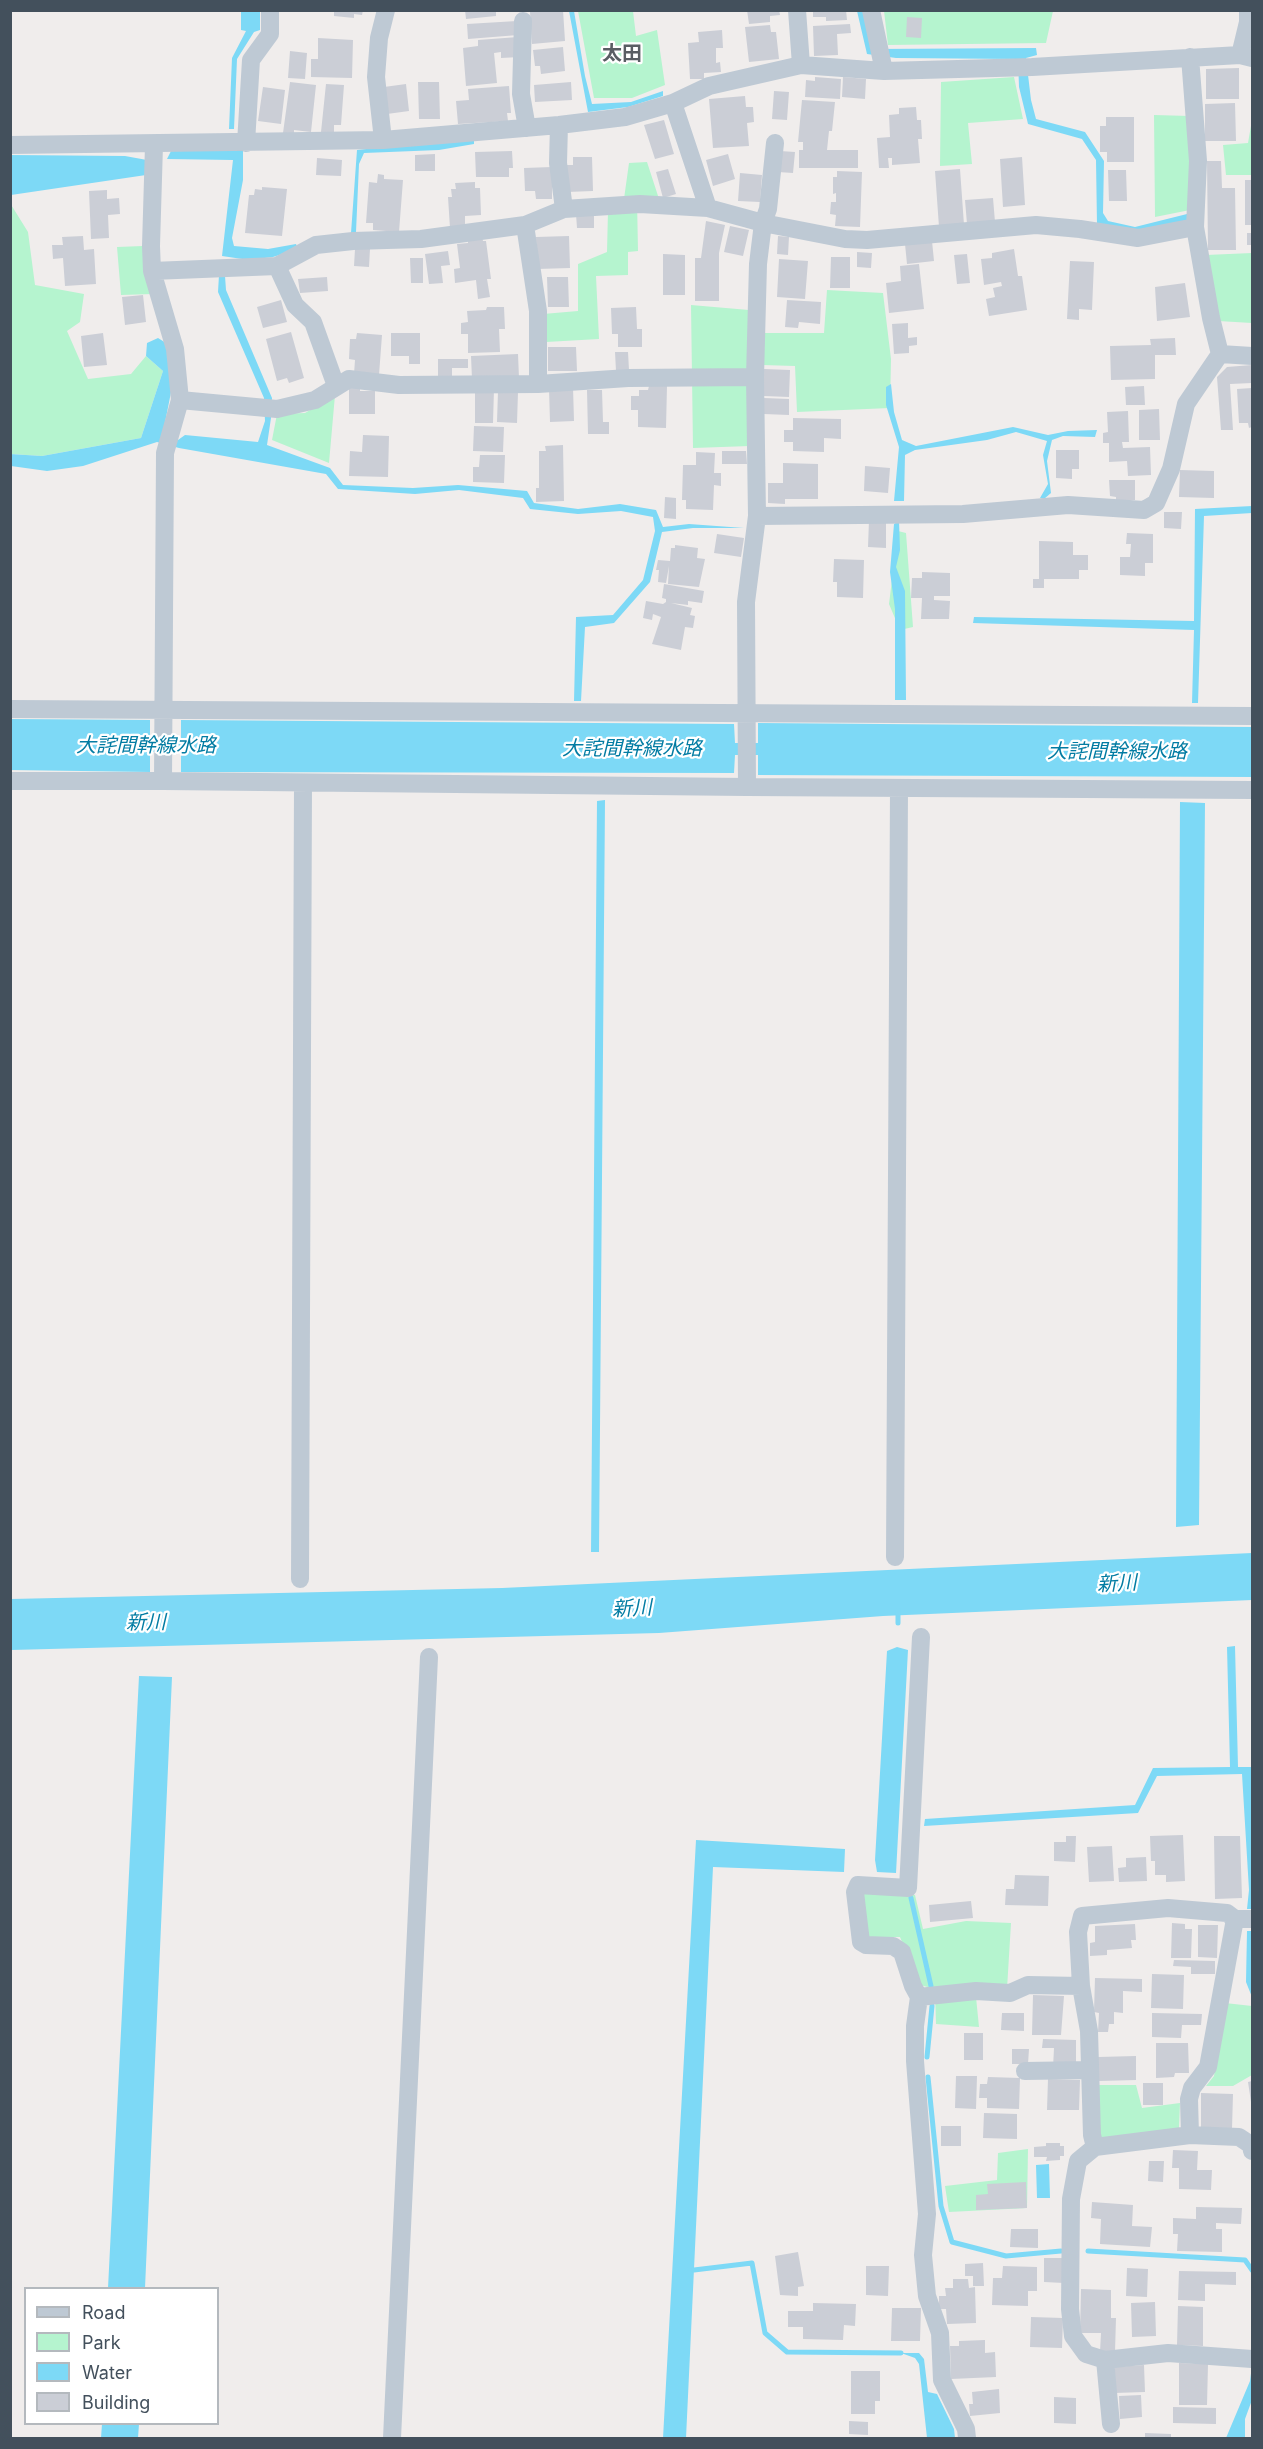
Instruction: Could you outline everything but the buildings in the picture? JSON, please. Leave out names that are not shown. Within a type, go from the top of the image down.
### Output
[{"type":"street","points":[[246,143],[251,60],[270,34],[270,10]]},
{"type":"street","points":[[382,140],[376,77],[379,38],[386,10]]},
{"type":"street","points":[[798,10],[801,65]]},
{"type":"street","points":[[871,10],[881,59]]},
{"type":"street","points":[[10,145],[154,145],[382,140],[558,125],[626,117],[673,103],[709,86],[801,65],[881,59],[1032,68],[1190,57],[1246,56],[1248,10]]},
{"type":"street","points":[[523,21],[521,94],[527,128]]},
{"type":"street","points":[[757,516],[963,514],[1068,505],[1144,510],[1156,503],[1171,469],[1186,404],[1220,354],[1211,318],[1195,227],[1198,161],[1190,57]]},
{"type":"street","points":[[673,103],[708,208]]},
{"type":"street","points":[[558,125],[558,163],[564,209]]},
{"type":"street","points":[[747,787],[746,602],[757,516],[754,377],[758,264],[763,223],[768,209],[775,144]]},
{"type":"street","points":[[154,145],[152,271],[175,349],[180,400],[165,453],[163,782]]},
{"type":"street","points":[[152,271],[277,266],[316,245],[353,241],[421,239],[525,225],[564,209],[640,204],[708,208],[763,223],[845,239],[867,240],[1036,225],[1080,228],[1138,238],[1195,227]]},
{"type":"street","points":[[525,225],[538,311],[538,384]]},
{"type":"street","points":[[277,266],[295,306],[313,322],[336,386]]},
{"type":"street","points":[[1220,354],[1252,356]]},
{"type":"street","points":[[180,400],[268,408],[315,400],[348,379],[399,385],[538,384],[628,378],[754,377]]},
{"type":"street","points":[[10,709],[1252,716]]},
{"type":"street","points":[[10,781],[1252,790]]},
{"type":"street","points":[[300,1579],[303,784]]},
{"type":"street","points":[[895,1557],[899,789]]},
{"type":"street","points":[[921,1637],[908,1888],[858,1886],[855,1892],[861,1942],[866,1946],[893,1946],[902,1952],[919,1997],[915,2026],[915,2061],[927,2214],[924,2254],[927,2296],[940,2333],[942,2380],[966,2429],[967,2439]]},
{"type":"street","points":[[392,2439],[429,1657]]},
{"type":"street","points":[[1095,2147],[1089,2070],[1089,2031],[1081,1986],[1078,1932],[1082,1916],[1168,1908],[1227,1913],[1244,1919],[1208,2067],[1192,2088],[1189,2099],[1190,2135]]},
{"type":"street","points":[[919,1997],[976,1991],[1010,1993],[1028,1985],[1081,1986]]},
{"type":"street","points":[[1025,2071],[1089,2070]]},
{"type":"street","points":[[1252,2151],[1251,2145],[1239,2137],[1190,2135],[1095,2147],[1078,2161],[1071,2199],[1070,2309],[1073,2336],[1086,2354],[1105,2360],[1168,2353],[1252,2359]]},
{"type":"street","points":[[1105,2360],[1111,2424]]},
{"type":"green space","points":[[578,11],[633,11],[636,36],[657,30],[665,85],[632,98],[594,98]]},
{"type":"green space","points":[[884,11],[1053,11],[1046,43],[888,45]]},
{"type":"green space","points":[[1014,77],[1023,119],[968,123],[972,164],[940,166],[941,82]]},
{"type":"green space","points":[[1154,115],[1190,116],[1190,210],[1155,217]]},
{"type":"green space","points":[[1252,120],[1252,175],[1226,175],[1223,145],[1248,143]]},
{"type":"green space","points":[[647,162],[660,202],[637,199],[638,251],[628,252],[628,275],[596,276],[599,339],[546,342],[543,314],[578,311],[578,264],[607,252],[608,211],[623,206],[629,163]]},
{"type":"green space","points":[[10,203],[28,232],[35,285],[84,294],[80,322],[67,331],[88,379],[131,374],[146,356],[163,371],[141,438],[42,456],[11,454]]},
{"type":"green space","points":[[143,246],[153,294],[121,295],[117,247]]},
{"type":"green space","points":[[1252,253],[1252,323],[1218,321],[1206,255]]},
{"type":"green space","points":[[827,290],[883,293],[891,359],[890,408],[797,412],[795,366],[762,365],[762,333],[824,333]]},
{"type":"green space","points":[[691,305],[749,310],[750,446],[693,448]]},
{"type":"green space","points":[[335,395],[329,463],[272,440],[277,414],[305,413]]},
{"type":"green space","points":[[898,531],[906,533],[913,627],[900,630],[889,604]]},
{"type":"green space","points":[[862,1893],[915,1895],[923,1929],[966,1921],[1011,1923],[1007,1989],[975,1987],[979,2027],[936,2024],[935,1989],[920,1985],[900,1937],[866,1937]]},
{"type":"green space","points":[[1225,2003],[1252,2006],[1252,2075],[1233,2086],[1206,2086],[1214,2076]]},
{"type":"green space","points":[[1096,2085],[1136,2085],[1142,2108],[1180,2103],[1179,2128],[1100,2139]]},
{"type":"green space","points":[[1028,2149],[1027,2208],[949,2212],[945,2186],[997,2180],[998,2153]]},
{"type":"water","points":[[241,11],[260,11],[260,30],[254,32],[237,59],[234,129],[229,129],[232,58],[246,31],[241,30]]},
{"type":"water","points":[[569,11],[574,11],[592,104],[631,102],[663,91],[663,96],[628,107],[588,112]]},
{"type":"water","points":[[857,11],[864,11],[873,49],[1036,48],[1037,55],[1026,58],[1031,100],[1036,119],[1085,132],[1104,161],[1103,213],[1108,221],[1135,227],[1187,214],[1188,221],[1134,231],[1097,225],[1096,160],[1082,139],[1028,124],[1019,87],[1018,59],[896,58],[867,54]]},
{"type":"water","points":[[474,137],[474,144],[439,150],[364,153],[359,164],[356,232],[351,233],[357,150]]},
{"type":"water","points":[[243,150],[243,180],[232,238],[234,246],[268,249],[296,244],[298,249],[273,257],[249,260],[222,256],[233,160],[167,159],[171,151]]},
{"type":"water","points":[[10,155],[125,156],[147,160],[146,175],[11,195]]},
{"type":"water","points":[[219,275],[225,276],[226,290],[272,398],[267,445],[330,468],[343,485],[413,488],[458,485],[527,491],[534,503],[578,509],[620,504],[656,510],[663,527],[689,524],[744,528],[693,528],[662,532],[650,582],[614,623],[585,627],[581,701],[574,701],[576,617],[613,615],[643,580],[655,531],[653,517],[621,511],[578,514],[530,509],[523,498],[459,490],[415,494],[338,489],[326,474],[179,448],[157,442],[83,466],[47,471],[11,466],[10,454],[42,456],[141,438],[163,371],[146,356],[147,343],[158,338],[166,343],[173,382],[163,433],[178,440],[185,435],[258,442],[265,421],[264,398],[218,292]]},
{"type":"water","points":[[891,384],[894,412],[902,440],[916,446],[1013,427],[1048,435],[1068,431],[1097,430],[1095,437],[1063,436],[1052,440],[1047,461],[1051,493],[1044,499],[1040,498],[1048,484],[1043,455],[1047,441],[1016,432],[987,440],[915,450],[905,455],[904,501],[894,501],[899,447],[886,405],[886,387]]},
{"type":"water","points":[[1252,506],[1252,513],[1204,516],[1198,703],[1192,703],[1194,630],[973,623],[974,617],[1194,621],[1195,509]]},
{"type":"water","points":[[899,521],[900,550],[896,567],[905,591],[906,700],[895,700],[895,609],[890,572],[894,524]]},
{"type":"water","name":"大詫間幹線水路","points":[[11,719],[150,720],[150,741],[181,741],[181,720],[734,724],[735,743],[758,743],[758,723],[1252,727],[1252,777],[758,775],[758,755],[735,755],[734,773],[181,772],[181,752],[150,752],[150,772],[11,770]]},
{"type":"water","points":[[605,800],[599,1552],[591,1552],[597,801]]},
{"type":"water","points":[[1180,802],[1205,803],[1199,1525],[1176,1527]]},
{"type":"water","name":"新川","points":[[1252,1553],[1252,1600],[883,1616],[659,1633],[11,1650],[11,1599],[502,1588]]},
{"type":"water","points":[[1235,1646],[1238,1767],[1252,1767],[1252,1909],[1247,1909],[1249,1890],[1242,1774],[1157,1776],[1138,1813],[924,1826],[925,1819],[1135,1805],[1153,1768],[1230,1767],[1227,1647]]},
{"type":"water","points":[[897,1647],[908,1650],[896,1873],[877,1872],[875,1860],[887,1651]]},
{"type":"water","points":[[139,1676],[172,1677],[145,2287],[108,2287]]},
{"type":"water","points":[[696,1840],[845,1849],[844,1872],[713,1867],[686,2438],[663,2438]]},
{"type":"water","points":[[1247,1931],[1252,1931],[1252,1997],[1246,1982]]},
{"type":"water","points":[[1049,2164],[1050,2198],[1037,2198],[1036,2165]]},
{"type":"water","points":[[901,2353],[919,2353],[924,2359],[928,2392],[937,2394],[954,2429],[955,2438],[927,2438],[919,2364],[915,2358]]},
{"type":"water","points":[[1252,2366],[1252,2400],[1245,2419],[1245,2438],[1226,2438],[1250,2381]]},
{"type":"water","points":[[102,2425],[139,2425],[138,2438],[101,2438]]},
{"type":"waterway","points":[[898,1610],[898,1623]]},
{"type":"waterway","points":[[911,1898],[931,1986]]},
{"type":"waterway","points":[[927,2057],[932,2006]]},
{"type":"waterway","points":[[928,2077],[941,2206],[952,2242],[1006,2256],[1061,2251]]},
{"type":"waterway","points":[[1088,2251],[1245,2260],[1252,2270]]},
{"type":"waterway","points":[[694,2270],[752,2263],[765,2333],[787,2352],[901,2353]]},
{"type":"district","name":"太田","points":[[622,54]]}]
